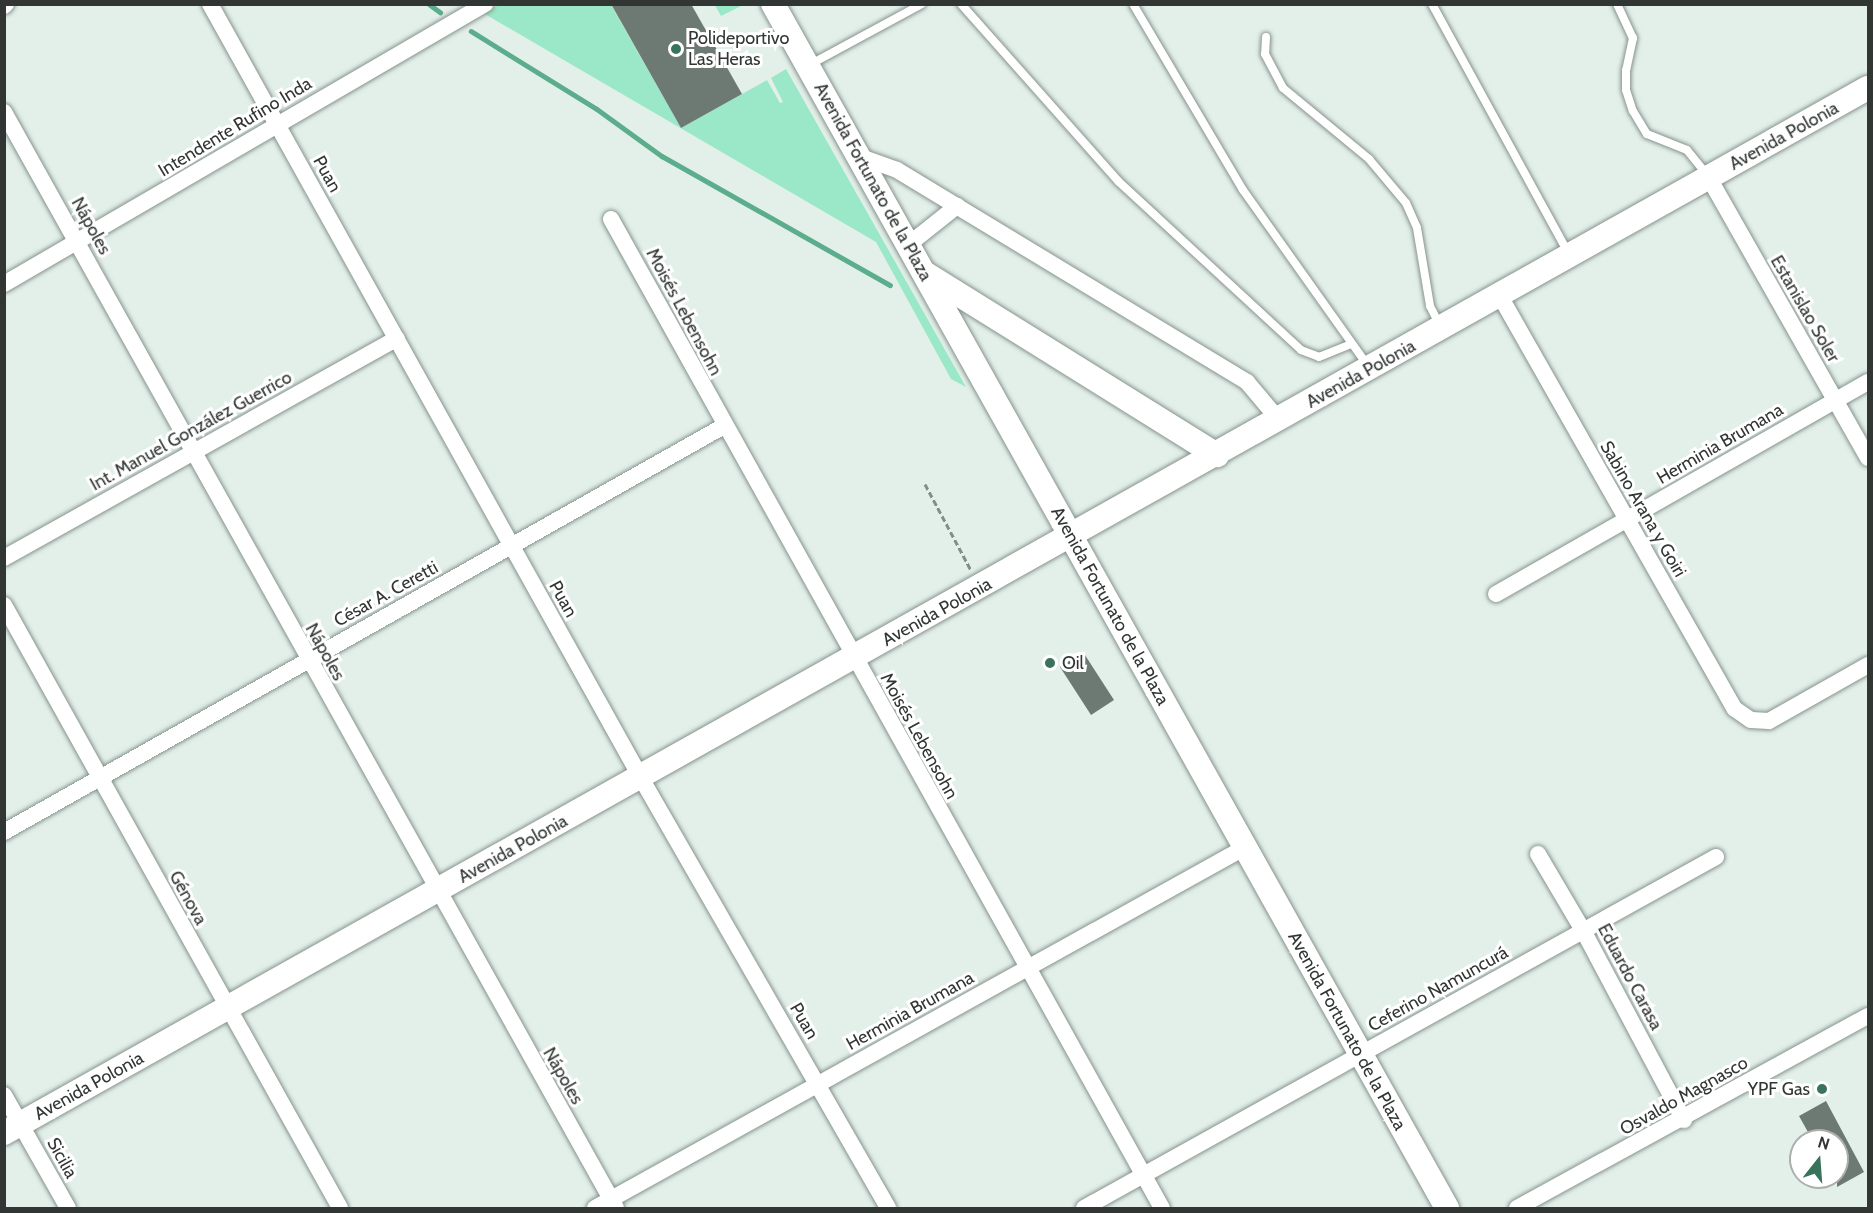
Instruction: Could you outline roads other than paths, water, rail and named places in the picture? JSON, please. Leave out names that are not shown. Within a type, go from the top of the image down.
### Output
[{"type":"main road","name":"Avenida Fortunato de la Plaza","points":[[773,4],[1447,1209]]},
{"type":"main road","name":"Avenida Polonia","points":[[13,1128],[1869,88]]},
{"type":"main road","points":[[923,272],[1216,455]]},
{"type":"street","name":"Puan","points":[[210,4],[641,778],[888,1209]]},
{"type":"street","name":"Intendente Rufino Inda","points":[[4,284],[485,4]]},
{"type":"street","name":"Nápoles","points":[[4,112],[436,892],[613,1204]]},
{"type":"street","points":[[858,156],[897,170],[1247,382],[1279,420]]},
{"type":"street","name":"Estanislao Soler","points":[[1709,178],[1869,458]]},
{"type":"street","points":[[908,245],[957,206]]},
{"type":"street","name":"Moisés Lebensohn","points":[[611,219],[723,426],[1162,1209]]},
{"type":"street","name":"Sabino Arana y Goiri","points":[[1500,296],[1734,709],[1751,720],[1768,721],[1869,665]]},
{"type":"street","name":"Int. Manuel González Guerrico","points":[[4,558],[398,338]]},
{"type":"street","name":"Herminia Brumana","points":[[1496,594],[1869,382]]},
{"type":"street","name":"César A. Ceretti","points":[[4,832],[723,426]]},
{"type":"street","name":"Génova","points":[[4,605],[98,778],[340,1209]]},
{"type":"street","name":"Herminia Brumana","points":[[595,1209],[613,1204],[818,1084],[1244,848]]},
{"type":"street","name":"Eduardo Carasa","points":[[1538,854],[1584,932],[1684,1120]]},
{"type":"street","name":"Ceferino Namuncurá","points":[[1084,1209],[1716,857]]},
{"type":"street","name":"Osvaldo Magnasco","points":[[1517,1209],[1684,1120],[1868,1016]]},
{"type":"street","name":"Sicilia","points":[[4,1095],[13,1128],[68,1209]]},
{"type":"lane","points":[[807,66],[922,4]]},
{"type":"lane","points":[[961,4],[1118,181],[1295,346],[1318,357],[1352,344]]},
{"type":"lane","points":[[1133,4],[1243,190],[1370,369]]},
{"type":"lane","points":[[1432,4],[1570,256]]},
{"type":"lane","points":[[1617,4],[1633,38],[1626,90],[1633,111],[1647,134],[1688,150],[1709,178]]},
{"type":"lane","points":[[1266,37],[1267,62],[1283,88],[1369,159],[1406,202],[1417,228],[1430,306],[1441,329]]},
{"type":"waterway","points":[[429,4],[440,12]]},
{"type":"waterway","points":[[471,31],[597,109],[662,156],[890,285]]},
{"type":"place","name":"Polideportivo Las Heras","points":[[676,49]]},
{"type":"place","name":"Oil","points":[[1050,663]]},
{"type":"place","name":"YPF Gas","points":[[1822,1089]]}]
